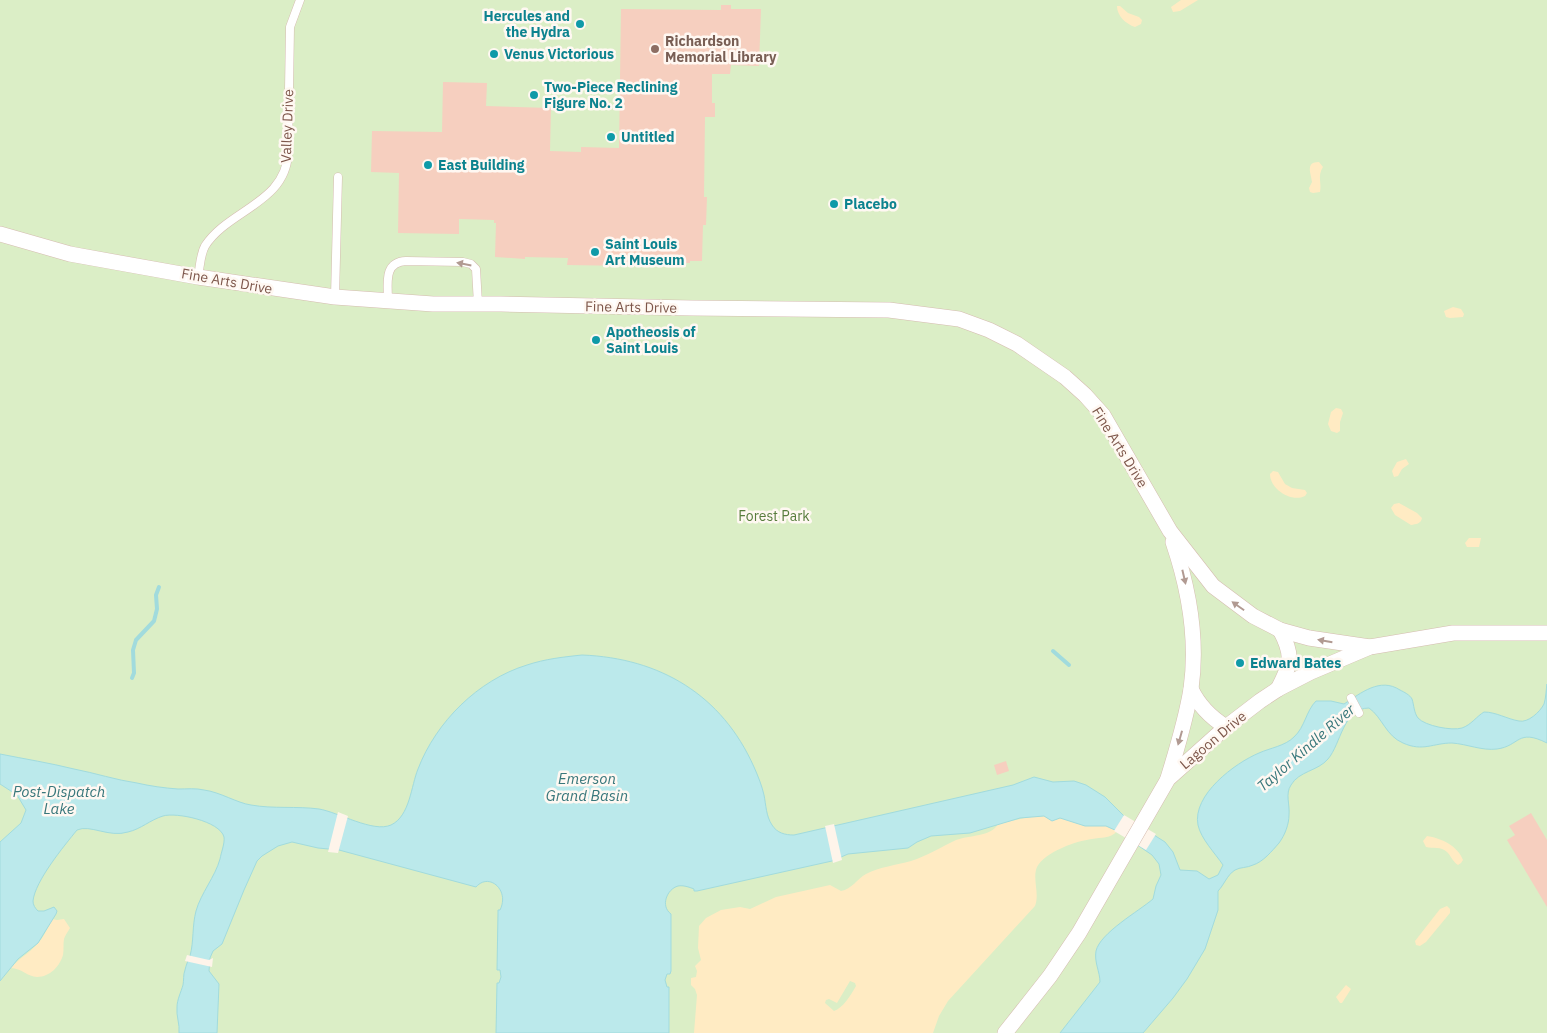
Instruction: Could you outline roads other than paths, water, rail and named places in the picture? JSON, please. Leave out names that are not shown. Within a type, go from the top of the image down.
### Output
[{"type":"street","name":"Fine Arts Drive","points":[[0,234],[70,254],[198,277],[335,297],[478,304],[889,310],[959,319],[989,330],[1017,344],[1065,377],[1085,395],[1103,415],[1170,531],[1213,586],[1253,616],[1280,630],[1324,641],[1370,647]]},
{"type":"street","name":"Fine Arts Drive","points":[[1168,779],[1191,688],[1192,633],[1183,570],[1170,531]]},
{"type":"street","points":[[1278,689],[1288,669],[1290,657],[1288,645],[1280,630]]},
{"type":"street","name":"Lagoon Drive","points":[[1005,1033],[1065,955],[1168,779],[1226,727],[1278,689],[1311,672],[1370,647],[1453,633],[1547,633]]},
{"type":"street","points":[[1191,688],[1203,709],[1214,720],[1226,727]]},
{"type":"lane","name":"Valley Drive","points":[[198,277],[202,254],[207,244],[226,226],[268,194],[285,171],[287,161],[290,26],[300,0]]},
{"type":"lane","points":[[335,297],[338,177]]},
{"type":"lane","points":[[388,301],[389,274],[394,264],[406,261],[463,262],[474,266],[478,272],[478,304]]},
{"type":"lane","points":[[1351,698],[1360,713]]},
{"type":"water","points":[[582,655],[610,658],[637,664],[662,673],[685,685],[706,701],[725,720],[741,742],[760,781],[770,822],[781,833],[794,835],[1013,785],[1034,777],[1053,782],[1074,781],[1086,785],[1105,797],[1124,816],[1165,842],[1173,852],[1180,870],[1197,871],[1209,879],[1218,875],[1223,865],[1205,841],[1198,825],[1198,814],[1208,792],[1217,781],[1238,764],[1259,753],[1286,743],[1294,737],[1301,729],[1310,709],[1316,701],[1331,701],[1344,704],[1371,688],[1385,685],[1393,686],[1411,698],[1416,714],[1421,721],[1439,727],[1458,729],[1468,725],[1484,712],[1519,721],[1530,719],[1544,704],[1547,684],[1547,743],[1530,737],[1519,739],[1510,745],[1497,749],[1452,743],[1416,747],[1403,743],[1392,736],[1369,708],[1353,714],[1328,759],[1294,780],[1289,788],[1288,822],[1285,833],[1279,843],[1260,861],[1232,872],[1218,891],[1218,910],[1205,949],[1173,998],[1143,1033],[1060,1033],[1100,982],[1096,963],[1096,951],[1099,944],[1112,930],[1153,899],[1161,875],[1159,864],[1152,855],[1117,831],[1106,826],[1085,826],[1060,818],[1052,821],[1044,816],[1020,818],[970,833],[931,836],[908,848],[848,854],[832,861],[697,891],[684,886],[674,888],[668,894],[665,902],[671,914],[671,971],[670,974],[667,974],[665,980],[667,987],[669,987],[669,1033],[496,1033],[497,983],[499,983],[501,977],[500,970],[497,970],[498,910],[500,910],[502,903],[502,896],[497,885],[487,881],[476,887],[339,850],[318,848],[292,842],[278,846],[257,861],[222,944],[213,951],[210,958],[209,971],[219,984],[217,1033],[179,1033],[177,1004],[183,985],[184,972],[190,956],[196,911],[218,866],[224,837],[215,826],[197,819],[177,815],[163,816],[128,832],[114,833],[88,829],[77,830],[44,874],[35,893],[33,902],[38,911],[54,907],[57,911],[56,914],[38,943],[18,959],[0,981],[0,842],[21,823],[26,810],[17,795],[0,784],[0,754],[147,785],[173,789],[210,791],[251,805],[319,809],[365,824],[384,827],[397,821],[402,815],[426,752],[447,719],[461,705],[492,681],[509,672],[547,660]]},
{"type":"waterway","points":[[132,678],[134,673],[133,650],[136,640],[154,621],[157,609],[156,595],[159,587]]},
{"type":"waterway","points":[[1053,651],[1069,665]]},
{"type":"place","name":"Hercules and the Hydra","points":[[580,24]]},
{"type":"place","name":"Richardson Memorial Library","points":[[655,49]]},
{"type":"place","name":"Venus Victorious","points":[[494,54]]},
{"type":"place","name":"Two-Piece Reclining Figure No. 2","points":[[534,95]]},
{"type":"place","name":"Untitled","points":[[611,137]]},
{"type":"place","name":"East Building","points":[[428,165]]},
{"type":"place","name":"Placebo","points":[[834,204]]},
{"type":"place","name":"Saint Louis Art Museum","points":[[595,252]]},
{"type":"place","name":"Apotheosis of Saint Louis","points":[[596,340]]},
{"type":"place","name":"Edward Bates","points":[[1240,663]]},
{"type":"park label","name":"Forest Park","points":[[774,516]]},
{"type":"water label","name":"Taylor Kindle River","points":[[1306,748]]},
{"type":"water label","name":"Emerson Grand Basin","points":[[587,788]]},
{"type":"water label","name":"Post-Dispatch Lake","points":[[59,800]]}]
